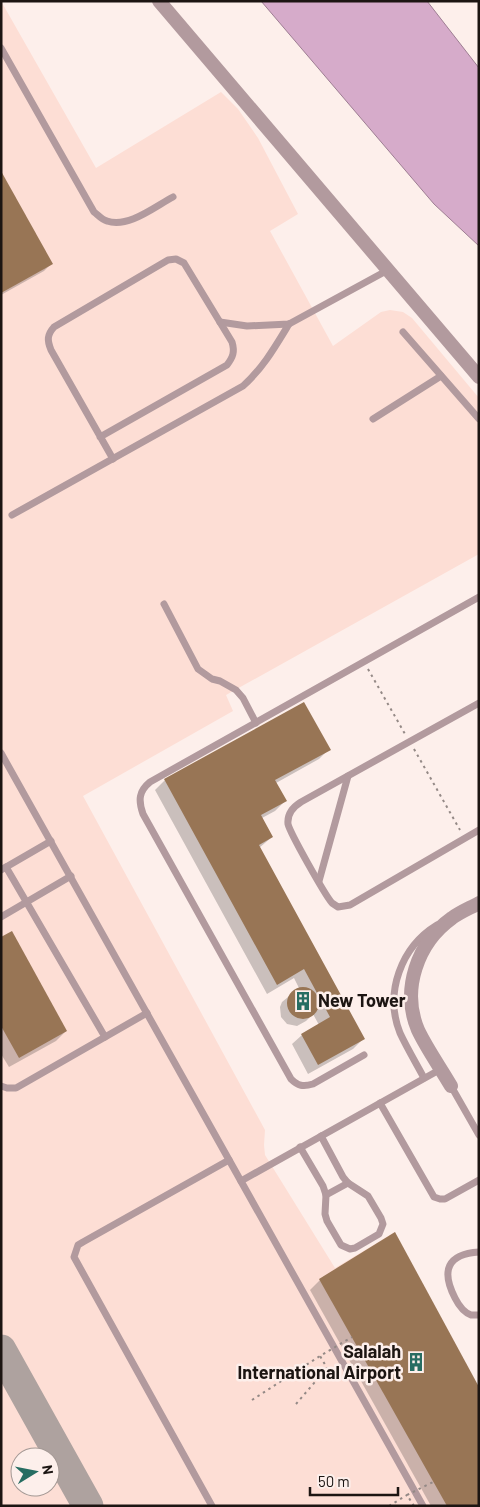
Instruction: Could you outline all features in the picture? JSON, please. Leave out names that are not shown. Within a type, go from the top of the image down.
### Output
[{"type":"street","points":[[159,1],[479,377]]},
{"type":"street","points":[[451,1086],[418,1029],[411,1002],[411,988],[413,975],[424,949],[432,938],[452,918],[479,903]]},
{"type":"lane","points":[[1,48],[94,212],[105,221],[118,223],[131,220],[173,197]]},
{"type":"lane","points":[[100,436],[227,365],[232,358],[234,350],[232,342],[190,270],[184,263],[176,259],[168,260],[54,327],[48,333],[48,342],[51,350],[113,459]]},
{"type":"lane","points":[[220,322],[247,326],[289,324],[388,270]]},
{"type":"lane","points":[[12,515],[243,386],[257,374],[269,359],[289,324]]},
{"type":"lane","points":[[403,332],[479,420]]},
{"type":"lane","points":[[373,419],[441,376]]},
{"type":"lane","points":[[364,1054],[313,1084],[305,1086],[297,1084],[291,1079],[142,814],[139,805],[140,796],[143,788],[150,782],[479,597]]},
{"type":"lane","points":[[164,604],[198,669],[236,690],[243,698],[256,723]]},
{"type":"lane","points":[[479,703],[301,802],[294,807],[288,822],[291,832],[319,881],[332,903],[338,907],[350,905],[479,830]]},
{"type":"lane","points":[[1,752],[423,1506]]},
{"type":"lane","points":[[319,881],[348,776]]},
{"type":"lane","points":[[51,842],[4,869],[26,902],[105,1036]]},
{"type":"lane","points":[[1,917],[71,876]]},
{"type":"lane","points":[[424,1078],[400,1033],[395,1009],[396,986],[406,953],[416,941],[435,925],[452,918]]},
{"type":"lane","points":[[1,1086],[16,1088],[147,1013]]},
{"type":"lane","points":[[241,1180],[441,1069]]},
{"type":"lane","points":[[451,1086],[479,1135]]},
{"type":"lane","points":[[380,1103],[434,1197],[446,1199],[479,1180]]},
{"type":"lane","points":[[300,1147],[323,1186],[326,1195],[325,1214],[327,1221],[341,1245],[345,1248],[356,1248],[379,1234],[383,1224],[382,1218],[368,1196],[348,1184],[321,1136]]},
{"type":"lane","points":[[212,1506],[74,1257],[78,1245],[229,1160]]},
{"type":"lane","points":[[326,1195],[348,1184]]},
{"type":"lane","points":[[479,1252],[458,1256],[451,1263],[447,1272],[448,1281],[456,1301],[463,1310],[471,1315],[479,1315]]},
{"type":"path","points":[[252,1400],[352,1336]]},
{"type":"path","points":[[296,1404],[327,1368],[320,1356]]},
{"type":"path","points":[[389,1506],[433,1482]]},
{"type":"path","points":[[408,1495],[414,1506]]},
{"type":"shaded area","name":"Salalah International Airport","points":[[1,1],[96,168],[221,92],[238,109],[258,138],[298,214],[270,231],[333,346],[381,312],[390,310],[403,312],[412,318],[479,398],[479,554],[226,695],[233,711],[83,796],[265,1130],[265,1155],[335,1268],[395,1232],[479,1506],[1,1506]]},
{"type":"shaded area","points":[[261,1],[427,1],[479,68],[479,246],[434,204]]},
{"type":"building","points":[[1,171],[53,264],[1,293]]},
{"type":"building","points":[[304,702],[331,750],[275,780],[287,801],[261,815],[273,837],[259,845],[365,1039],[318,1065],[301,1034],[330,1017],[304,969],[277,985],[164,779]]},
{"type":"building","points":[[12,931],[67,1031],[19,1058],[1,1026],[1,937]]},
{"type":"building","name":"New Tower","points":[[303,987],[315,991],[319,1003],[315,1015],[303,1019],[291,1015],[287,1003],[291,991]]},
{"type":"building","name":"Salalah International Airport","points":[[395,1232],[479,1387],[479,1506],[447,1506],[319,1279]]},
{"type":"taxiway","points":[[1,1350],[88,1506]]},
{"type":"place","name":"New Tower","points":[[303,1001]]},
{"type":"place","name":"Salalah International Airport","points":[[416,1362]]}]
